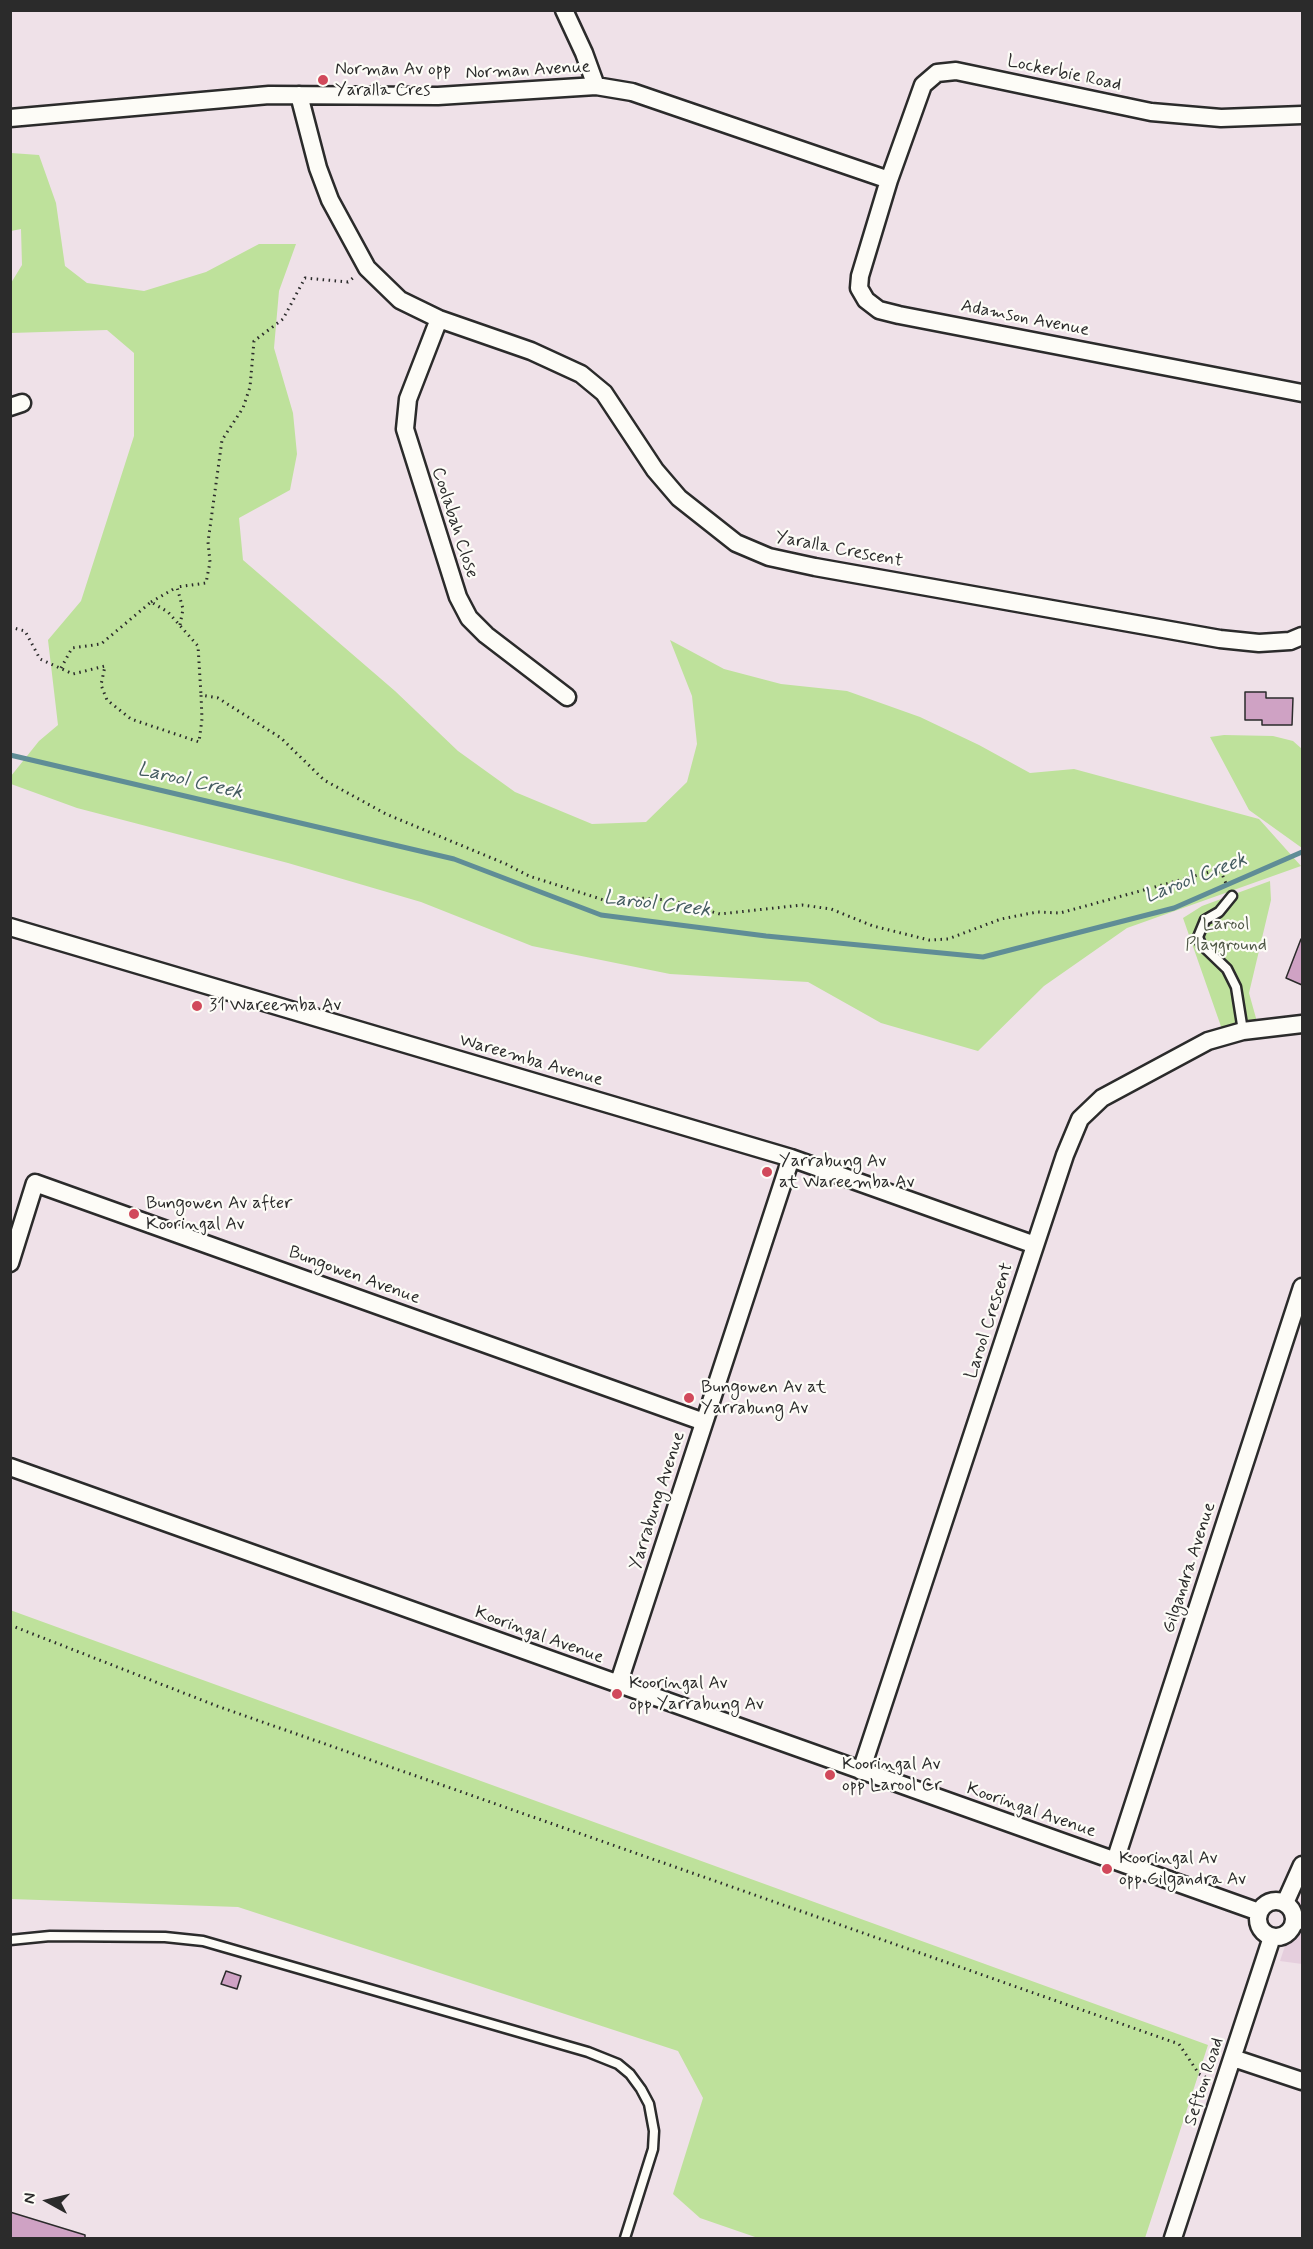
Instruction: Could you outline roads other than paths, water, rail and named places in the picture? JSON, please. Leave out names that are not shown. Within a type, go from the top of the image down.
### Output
[{"type":"street","points":[[564,10],[596,86]]},
{"type":"street","name":"Lockerbie Road","points":[[889,180],[923,85],[937,73],[956,71],[1151,112],[1221,118],[1302,116]]},
{"type":"street","name":"Norman Avenue","points":[[10,118],[257,96],[438,96],[596,86],[632,92],[889,180]]},
{"type":"street","name":"Yaralla Crescent","points":[[299,95],[318,168],[330,200],[367,268],[400,300],[439,319],[531,351],[581,374],[604,393],[655,470],[679,498],[736,543],[769,557],[1220,639],[1259,643],[1290,641],[1302,636]]},
{"type":"street","name":"Adamson Avenue","points":[[889,180],[860,276],[860,288],[866,300],[879,310],[1302,393]]},
{"type":"street","name":"Coolabah Close","points":[[439,319],[408,399],[405,429],[458,597],[469,618],[486,635],[567,697]]},
{"type":"street","name":"Wareemba Avenue","points":[[10,927],[791,1158],[1035,1245]]},
{"type":"street","name":"Larool Crescent","points":[[861,1771],[1065,1155],[1080,1119],[1102,1098],[1172,1058],[1208,1041],[1243,1031],[1302,1024]]},
{"type":"street","name":"Yarrabung Avenue","points":[[618,1685],[791,1158]]},
{"type":"street","name":"Bungowen Avenue","points":[[10,1263],[35,1183],[704,1422]]},
{"type":"street","name":"Gilgandra Avenue","points":[[1115,1861],[1302,1287]]},
{"type":"street","name":"Kooringal Avenue","points":[[10,1467],[1259,1912]]},
{"type":"street","points":[[1285,1903],[1302,1865]]},
{"type":"street","points":[[1269,1902],[1285,1903],[1294,1914],[1298,1924],[1287,1935],[1272,1937],[1260,1928],[1259,1912],[1269,1902]]},
{"type":"street","name":"Sefton Road","points":[[1173,2238],[1272,1937]]},
{"type":"street","points":[[1233,2058],[1302,2081]]},
{"type":"lane","points":[[1232,896],[1219,912],[1205,921],[1198,937],[1201,944],[1227,969],[1236,987],[1243,1031]]},
{"type":"lane","points":[[10,1940],[50,1936],[165,1937],[203,1941],[588,2052],[618,2064],[630,2074],[641,2089],[649,2104],[654,2131],[653,2149],[625,2238]]},
{"type":"waterway","name":"Larool Creek","points":[[10,755],[454,859],[601,915],[766,936],[983,957],[1174,908],[1302,852]]},
{"type":"place","name":"Norman Av opp Yaralla Cres","points":[[323,80]]},
{"type":"place","name":"31 Wareemba Av","points":[[197,1006]]},
{"type":"place","name":"Yarrabung Av at Wareemba Av","points":[[767,1172]]},
{"type":"place","name":"Bungowen Av after Kooringal Av","points":[[134,1214]]},
{"type":"place","name":"Bungowen Av at Yarrabung Av","points":[[689,1398]]},
{"type":"place","name":"Kooringal Av opp Yarrabung Av","points":[[617,1694]]},
{"type":"place","name":"Kooringal Av opp Larool Cr","points":[[830,1775]]},
{"type":"place","name":"Kooringal Av opp Gilgandra Av","points":[[1107,1869]]},
{"type":"park label","name":"Larool Playground","points":[[1226,935]]}]
